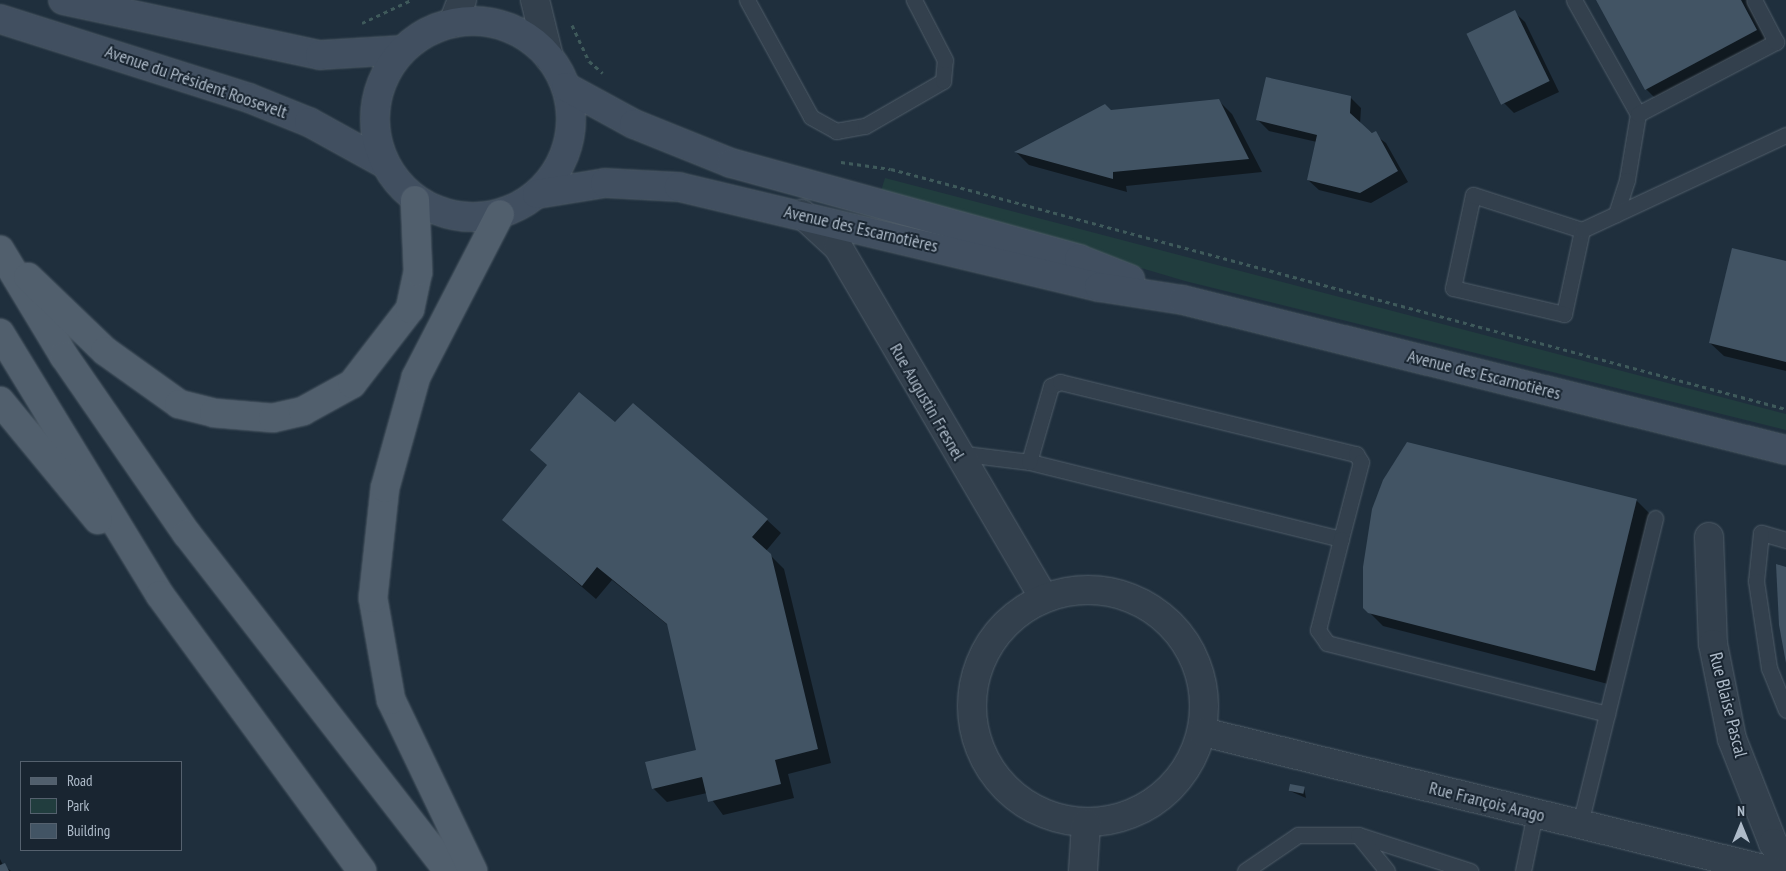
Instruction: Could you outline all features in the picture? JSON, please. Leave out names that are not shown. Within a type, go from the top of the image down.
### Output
[{"type":"main road","points":[[63,0],[320,55],[403,50]]},
{"type":"main road","points":[[457,12],[480,21],[505,27],[529,39],[549,57],[566,87],[571,116],[568,145],[556,171],[538,194],[500,214],[456,216],[415,200],[385,164],[376,135],[376,104],[385,75],[403,50],[457,12]]},
{"type":"main road","name":"Avenue du Président Roosevelt","points":[[0,19],[40,29],[250,98],[309,122],[385,164]]},
{"type":"main road","name":"Avenue des Escarnotières","points":[[566,87],[634,124],[731,163],[1079,259],[1183,300]]},
{"type":"main road","name":"Avenue des Escarnotières","points":[[538,194],[605,183],[679,187],[802,214],[1099,287],[1183,300],[1786,450]]},
{"type":"main road","points":[[0,250],[142,381],[179,404],[206,411],[273,418],[303,411],[352,384],[410,309],[418,272],[415,200]]},
{"type":"main road","points":[[473,871],[391,700],[373,598],[385,488],[416,377],[500,214]]},
{"type":"main road","points":[[0,250],[64,356],[187,534],[448,871]]},
{"type":"main road","points":[[0,333],[160,596]]},
{"type":"main road","points":[[0,401],[160,596],[362,871]]},
{"type":"street","points":[[535,0],[549,57]]},
{"type":"street","name":"Rue Augustin Fresnel","points":[[802,214],[838,247],[957,453],[1044,598]]},
{"type":"street","name":"Rue Blaise Pascal","points":[[1709,537],[1713,644],[1732,739],[1773,843],[1786,864]]},
{"type":"street","points":[[1079,590],[1116,593],[1149,607],[1177,630],[1196,661],[1205,696],[1203,732],[1187,769],[1161,798],[1126,817],[1086,823],[1046,815],[1012,794],[986,763],[975,735],[972,705],[976,676],[988,646],[1008,622],[1044,598],[1079,590]]},
{"type":"street","name":"Rue François Arago","points":[[1203,732],[1772,871]]},
{"type":"street","points":[[1083,871],[1086,823]]},
{"type":"lane","points":[[747,0],[811,117],[836,130],[865,126],[943,81],[945,60],[914,0]]},
{"type":"lane","points":[[1574,0],[1638,114],[1627,180],[1616,214]]},
{"type":"lane","points":[[1638,114],[1776,42],[1754,0]]},
{"type":"lane","points":[[1582,230],[1564,314],[1453,288],[1473,195],[1582,230],[1786,135]]},
{"type":"lane","points":[[1029,462],[1051,386],[1060,382],[1356,454],[1361,462],[1318,630],[1327,643],[1607,714]]},
{"type":"lane","points":[[957,453],[1029,462],[1341,540]]},
{"type":"lane","points":[[1580,824],[1655,518]]},
{"type":"lane","points":[[1786,540],[1761,533],[1756,581],[1769,668],[1786,710]]},
{"type":"lane","points":[[1524,871],[1535,813]]},
{"type":"lane","points":[[1250,869],[1298,835],[1358,835],[1470,871]]},
{"type":"lane","points":[[1358,835],[1387,871]]},
{"type":"path","points":[[568,17],[589,61],[610,80]]},
{"type":"path","points":[[832,161],[891,170],[1786,409]]},
{"type":"green space","points":[[885,178],[1786,414],[1786,430],[1185,281],[881,191]]},
{"type":"building","points":[[1596,0],[1741,0],[1757,30],[1645,90]]},
{"type":"building","points":[[1515,10],[1550,81],[1501,105],[1466,34]]},
{"type":"building","points":[[1266,77],[1351,96],[1350,113],[1372,133],[1376,131],[1398,171],[1360,193],[1307,180],[1317,135],[1256,120]]},
{"type":"building","points":[[1219,99],[1249,159],[1113,172],[1113,179],[1014,152],[1105,104],[1111,110]]},
{"type":"building","points":[[1732,248],[1786,261],[1786,362],[1709,343]]},
{"type":"building","points":[[579,392],[615,422],[633,403],[768,519],[752,537],[771,554],[818,749],[775,760],[781,784],[708,802],[702,777],[652,789],[645,762],[696,750],[667,624],[597,567],[582,586],[502,520],[547,465],[530,450]]},
{"type":"building","points":[[1407,442],[1637,499],[1595,671],[1368,613],[1363,608],[1363,567],[1372,509],[1383,480]]},
{"type":"building","points":[[1776,564],[1786,567],[1786,663],[1779,625]]},
{"type":"building","points":[[1290,784],[1305,787],[1303,794],[1289,791]]},
{"type":"building","points":[[5,863],[9,871],[0,871],[0,865]]}]
